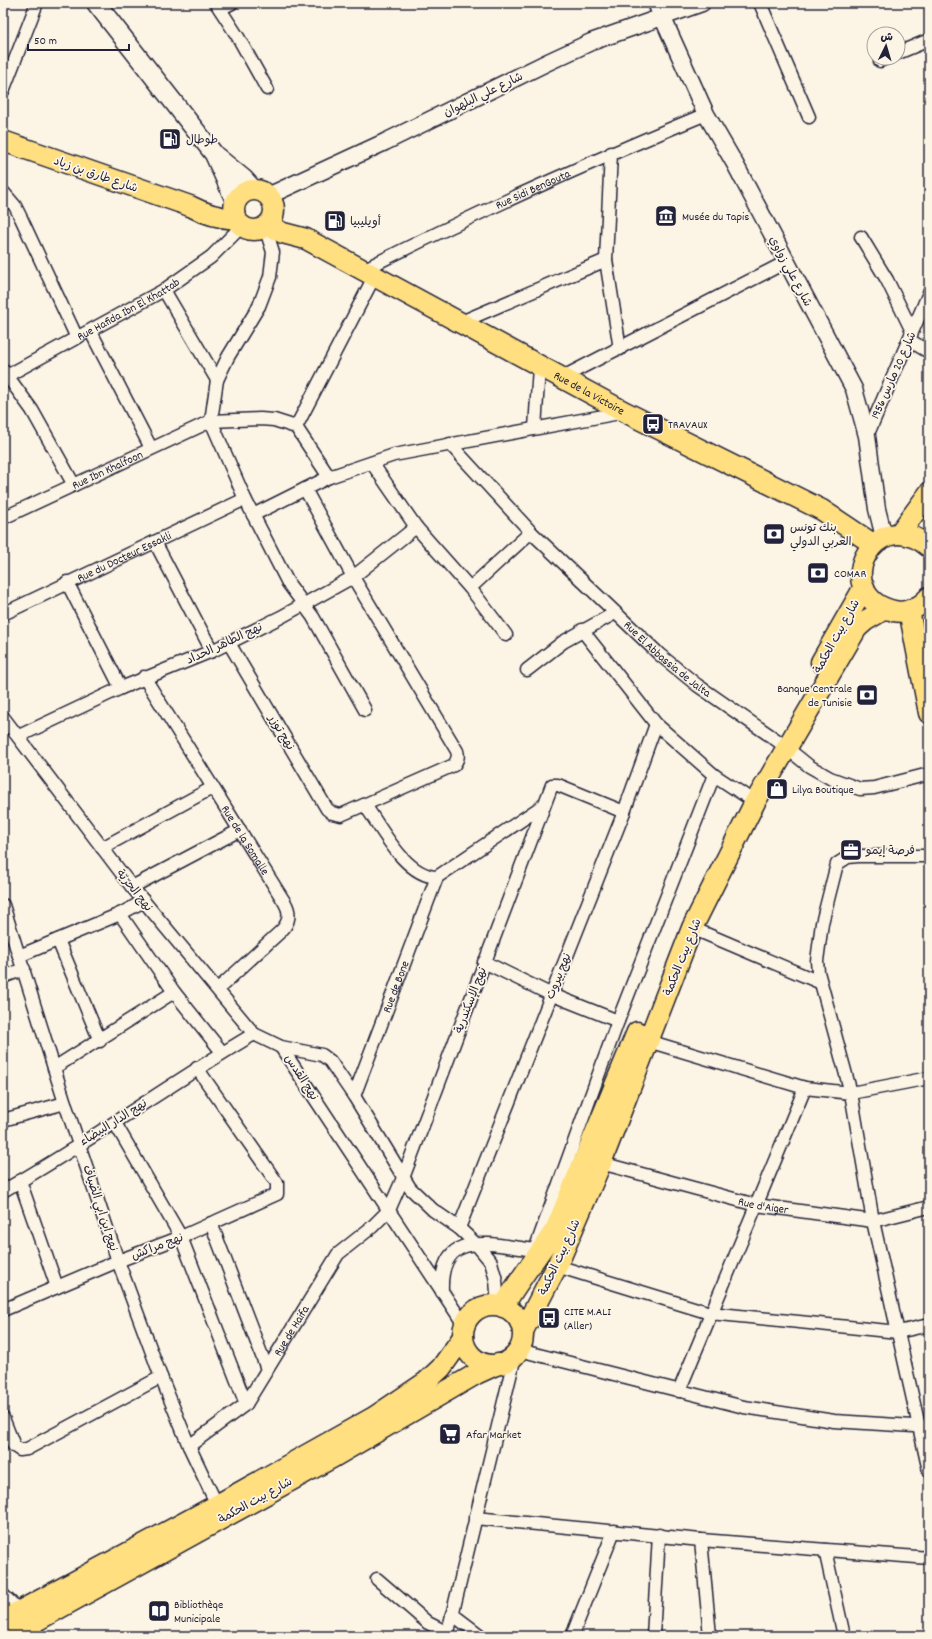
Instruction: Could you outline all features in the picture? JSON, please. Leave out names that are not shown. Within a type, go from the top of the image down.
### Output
[{"type":"main road","points":[[96,3],[214,154],[244,179],[266,210]]},
{"type":"main road","name":"شارع طارق بن زياد","points":[[3,141],[190,206],[204,214],[218,217],[237,214],[254,230],[266,210]]},
{"type":"main road","points":[[214,154],[237,214]]},
{"type":"main road","points":[[237,214],[243,194],[266,210]]},
{"type":"main road","name":"Rue de la Victoire","points":[[266,210],[283,233],[306,239],[624,412],[822,510],[885,538],[915,537],[929,547]]},
{"type":"main road","points":[[928,601],[909,610],[897,611],[876,604],[864,587],[861,576],[861,564],[866,553],[885,538],[929,493]]},
{"type":"main road","name":"شارع بيت الحكمة","points":[[783,745],[864,587]]},
{"type":"main road","name":"شارع بيت الحكمة","points":[[12,1636],[217,1505],[400,1401],[426,1382],[441,1368],[464,1331],[472,1314],[484,1306],[500,1306],[532,1258],[544,1247],[556,1228],[682,921],[783,745],[857,628],[885,608]]},
{"type":"main road","points":[[909,610],[929,713]]},
{"type":"main road","name":"شارع بيت الحكمة","points":[[3,1620],[29,1624],[337,1455],[476,1374],[514,1350],[557,1266],[601,1162],[692,928],[751,799]]},
{"type":"main road","points":[[464,1331],[466,1347],[475,1358],[489,1364],[514,1350],[520,1321],[512,1312],[500,1306]]},
{"type":"street","points":[[3,91],[37,3]]},
{"type":"street","points":[[232,3],[218,6],[267,89]]},
{"type":"street","name":"شارع علي البلهوان","points":[[266,210],[385,142],[548,62],[659,10],[702,3]]},
{"type":"street","points":[[760,3],[809,117]]},
{"type":"street","name":"شارع علي زواوي","points":[[659,10],[706,114],[735,164],[851,383],[858,402],[867,436],[877,509],[885,538]]},
{"type":"street","points":[[906,50],[929,40]]},
{"type":"street","name":"Rue Sidi BenGouta","points":[[368,274],[456,223],[611,153],[706,114]]},
{"type":"street","points":[[611,153],[606,260],[620,349]]},
{"type":"street","points":[[3,192],[15,206],[77,338]]},
{"type":"street","points":[[266,210],[273,252],[266,289],[259,306],[228,357],[217,380],[211,421],[253,515],[288,583],[313,617],[365,710]]},
{"type":"street","name":"Rue Hafida Ibn El Khattab","points":[[4,375],[91,332],[164,290],[211,256],[237,214]]},
{"type":"street","points":[[861,237],[887,280],[911,336],[929,352]]},
{"type":"street","points":[[459,323],[606,260]]},
{"type":"street","points":[[561,378],[620,349],[786,262]]},
{"type":"street","points":[[296,427],[368,274]]},
{"type":"street","points":[[164,290],[217,380]]},
{"type":"street","name":"شارع 20 مارس 1956","points":[[867,436],[929,293]]},
{"type":"street","points":[[91,332],[151,448]]},
{"type":"street","points":[[535,428],[539,367]]},
{"type":"street","points":[[4,375],[32,410],[74,485]]},
{"type":"street","points":[[253,515],[330,477],[406,452],[624,412]]},
{"type":"street","points":[[211,421],[260,419],[274,420],[296,427],[330,477]]},
{"type":"street","name":"Rue Ibn Khalfoon","points":[[3,518],[211,421]]},
{"type":"street","name":"Rue El Abbassia de Jalta","points":[[450,444],[531,532],[615,613],[697,686],[783,745],[809,766],[830,778],[860,789],[874,788],[929,774]]},
{"type":"street","points":[[372,463],[416,527],[470,588],[506,635]]},
{"type":"street","points":[[305,488],[353,577],[459,756],[454,765],[365,805],[402,857],[412,868],[428,877],[437,877],[544,805]]},
{"type":"street","name":"Rue du Docteur Essakli","points":[[3,614],[67,582],[246,499]]},
{"type":"street","name":"نهج الطاهر الحداد","points":[[19,736],[144,677],[229,643],[353,577],[416,527]]},
{"type":"street","points":[[470,588],[531,532]]},
{"type":"street","points":[[155,542],[212,651]]},
{"type":"street","points":[[67,582],[120,688]]},
{"type":"street","points":[[527,670],[582,630],[615,613]]},
{"type":"street","points":[[582,630],[656,724],[714,775],[751,799]]},
{"type":"street","name":"نهج توزر","points":[[229,643],[327,809],[332,813],[340,815],[365,805]]},
{"type":"street","name":"Rue de la Somalle","points":[[144,677],[212,788],[240,830],[289,912],[286,927],[218,989]]},
{"type":"street","name":"نهج الحرّيّة","points":[[3,717],[19,736],[132,887],[254,1034],[282,1047]]},
{"type":"street","name":"نهج بيروت","points":[[459,1228],[550,994],[624,812],[656,724]]},
{"type":"street","points":[[442,1294],[442,1278],[446,1259],[459,1248],[476,1244],[532,1258],[618,1021],[714,775]]},
{"type":"street","name":"نهج الإسكندرية","points":[[389,1210],[403,1178],[552,785],[558,785],[624,812]]},
{"type":"street","points":[[102,848],[212,788]]},
{"type":"street","points":[[132,887],[240,830]]},
{"type":"street","points":[[929,856],[858,856],[848,857],[837,864],[822,923],[817,961],[819,982],[851,1093],[873,1221],[898,1332],[923,1427],[929,1471]]},
{"type":"street","name":"Rue de Bone","points":[[354,1096],[437,877]]},
{"type":"street","points":[[19,956],[120,914],[144,902]]},
{"type":"street","name":"نهج ابن ابي الضياف","points":[[3,905],[65,1103],[80,1143],[118,1261],[161,1377],[189,1446],[217,1505]]},
{"type":"street","points":[[120,914],[174,992],[222,1052]]},
{"type":"street","points":[[692,928],[819,982]]},
{"type":"street","points":[[58,940],[100,1041]]},
{"type":"street","points":[[484,962],[550,994],[618,1021]]},
{"type":"street","points":[[3,977],[24,969]]},
{"type":"street","points":[[54,1068],[100,1041],[174,992]]},
{"type":"street","name":"نهج الدار البيضاء","points":[[3,1191],[115,1122],[222,1052],[254,1034]]},
{"type":"street","points":[[648,1041],[804,1088],[851,1093],[929,1078]]},
{"type":"street","name":"نهج القدس","points":[[282,1047],[322,1055],[330,1061],[354,1096],[403,1178],[418,1197],[433,1210],[459,1228],[476,1244],[490,1262],[494,1272],[500,1306]]},
{"type":"street","name":"نهج القدس","points":[[282,1047],[389,1210],[464,1331]]},
{"type":"street","name":"نهج مراكش","points":[[3,1310],[118,1261],[181,1237],[277,1194],[276,1183],[197,1068]]},
{"type":"street","points":[[679,1391],[804,1088]]},
{"type":"street","points":[[3,1120],[65,1103]]},
{"type":"street","points":[[115,1122],[181,1237],[246,1404]]},
{"type":"street","name":"Rue d'Aiger","points":[[601,1162],[756,1205],[873,1221],[929,1207]]},
{"type":"street","points":[[20,1181],[56,1288]]},
{"type":"street","name":"Rue de Haifa","points":[[189,1446],[246,1404],[338,1254],[372,1227],[389,1210]]},
{"type":"street","points":[[211,1223],[267,1369]]},
{"type":"street","points":[[557,1266],[710,1313],[898,1332],[929,1325]]},
{"type":"street","points":[[377,1578],[428,1623],[447,1635],[514,1350],[744,1407],[826,1420],[923,1427]]},
{"type":"street","points":[[3,1418],[14,1446],[20,1450],[27,1449],[161,1377]]},
{"type":"street","points":[[475,1518],[701,1540],[929,1558]]},
{"type":"street","points":[[572,1636],[614,1531]]},
{"type":"street","points":[[652,1636],[659,1535]]},
{"type":"street","points":[[701,1540],[710,1636]]},
{"type":"street","points":[[825,1550],[844,1636]]},
{"type":"street","points":[[3,1595],[29,1624]]},
{"type":"street","points":[[452,1614],[481,1636]]},
{"type":"place","name":"طوطال","points":[[170,139]]},
{"type":"place","name":"Musée du Tapis","points":[[666,216]]},
{"type":"place","name":"أويليبيا","points":[[335,221]]},
{"type":"place","name":"TRAVAUX","points":[[653,424]]},
{"type":"place","name":"بنك تونس العربي الدولي","points":[[774,534]]},
{"type":"place","name":"COMAR","points":[[818,573]]},
{"type":"place","name":"Banque Centrale de Tunisie","points":[[867,695]]},
{"type":"place","name":"Lilya Boutique","points":[[777,789]]},
{"type":"place","name":"فرصة إيمو","points":[[851,850]]},
{"type":"place","name":"CITE M.ALI (Aller)","points":[[549,1318]]},
{"type":"place","name":"Afar Market","points":[[450,1434]]},
{"type":"place","name":"Bibliothèqe Municipale","points":[[159,1611]]}]
